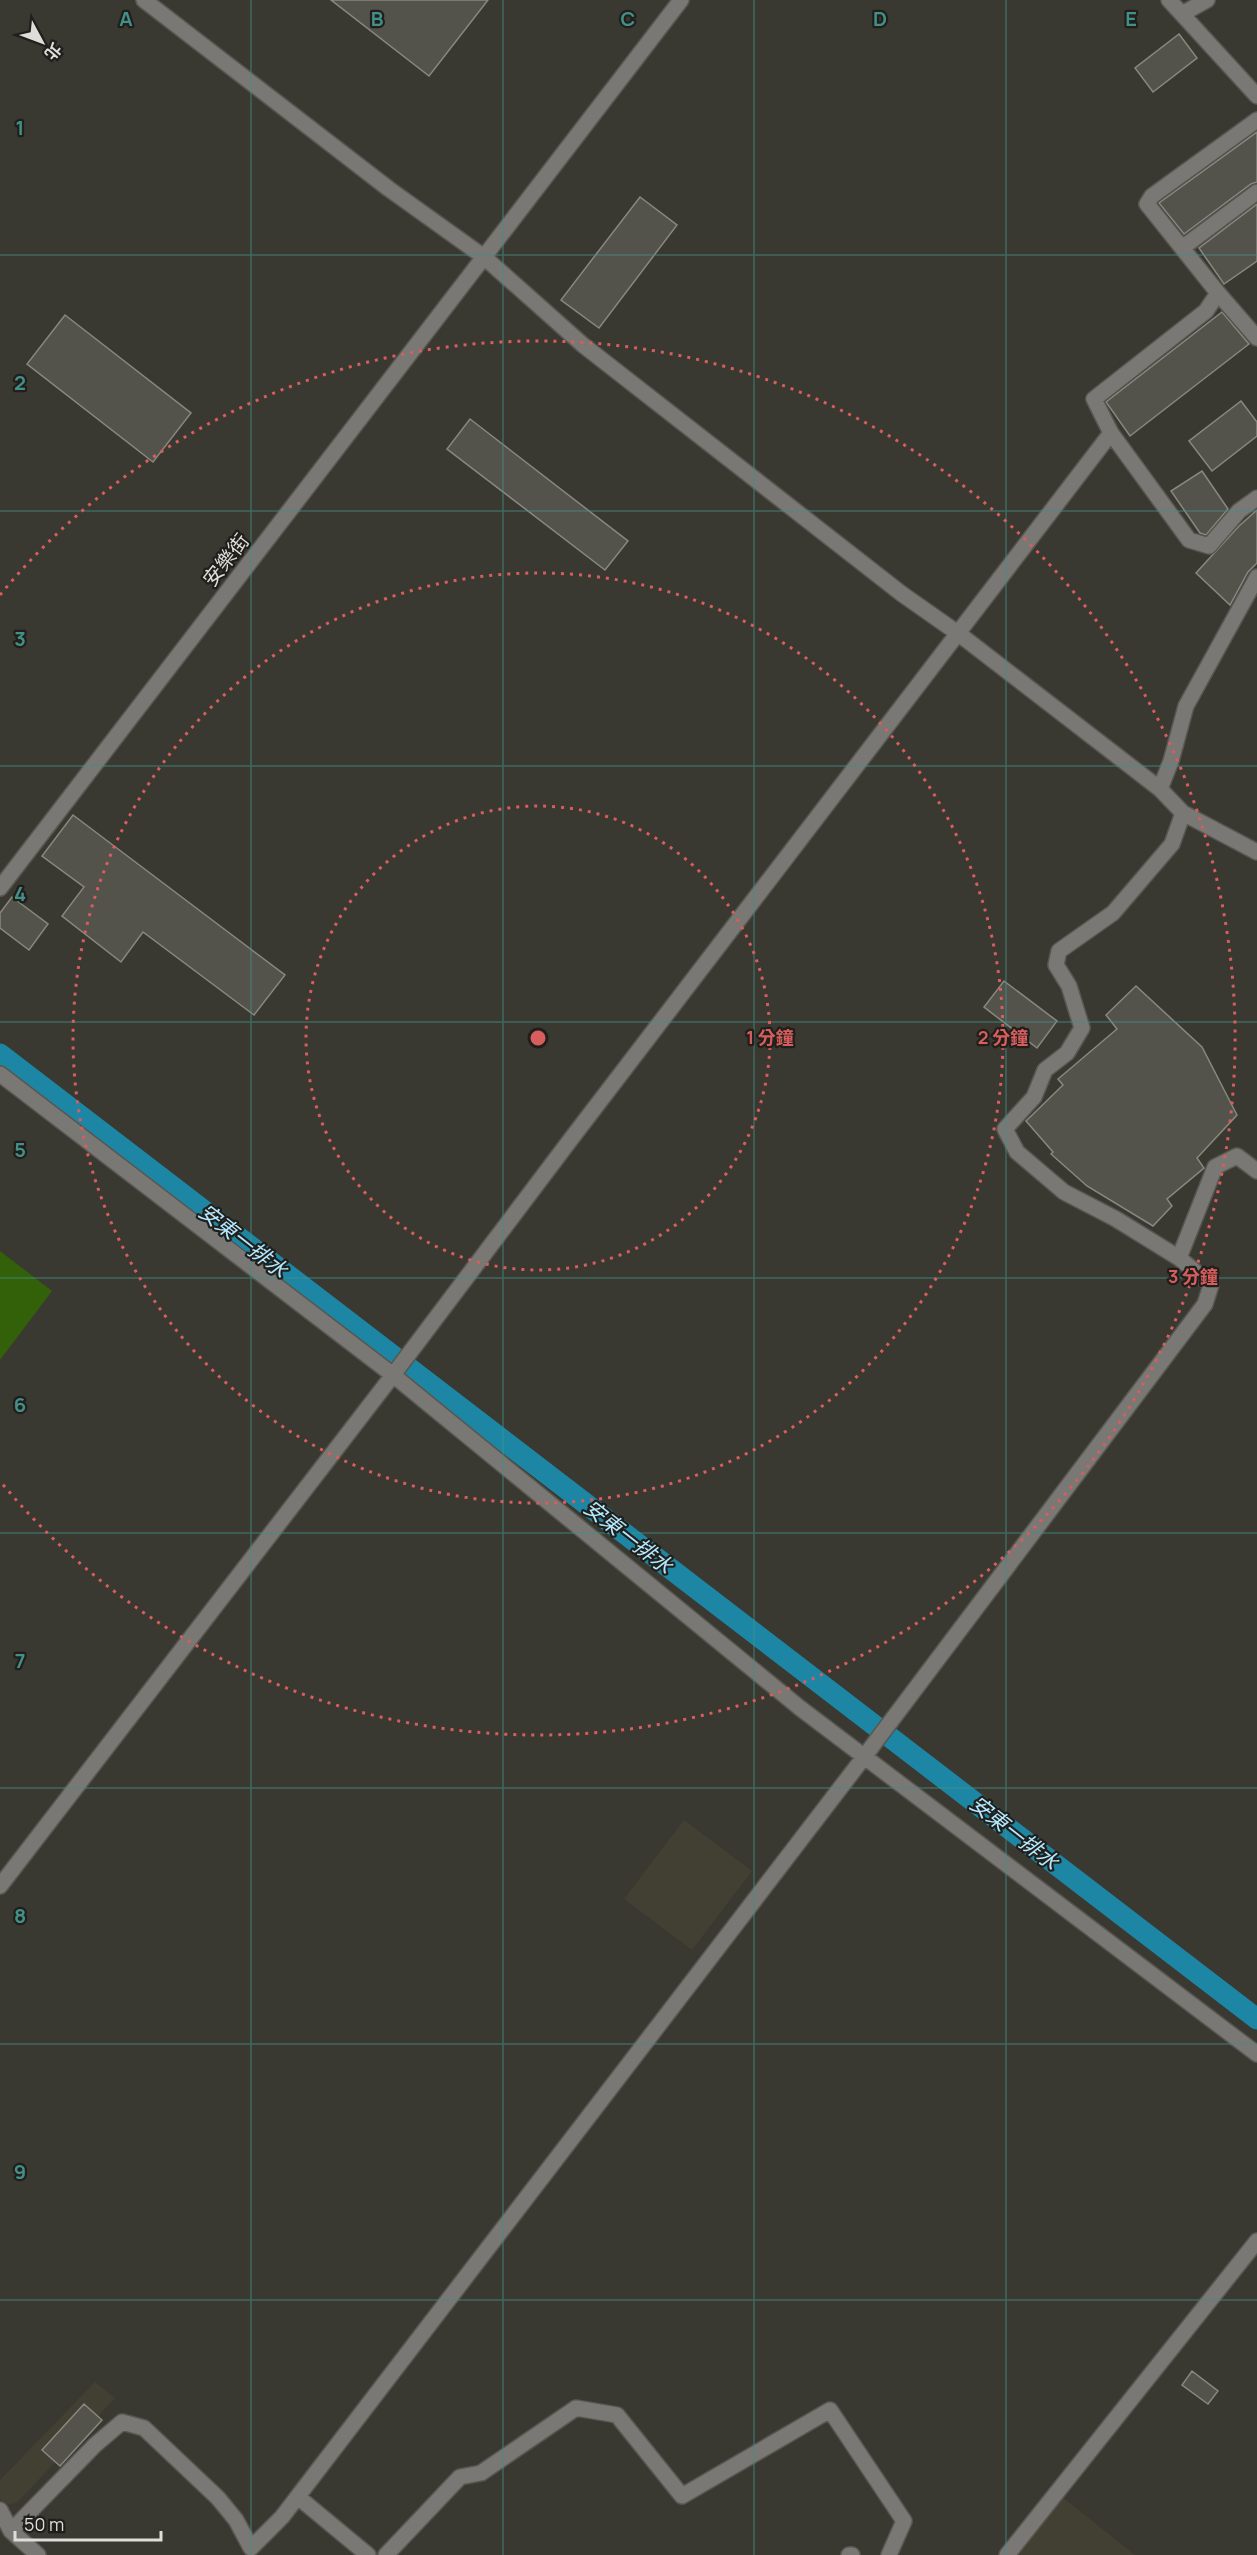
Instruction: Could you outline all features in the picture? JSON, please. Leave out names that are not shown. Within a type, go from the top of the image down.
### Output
[{"type":"street","points":[[144,0],[388,189],[484,257],[583,345],[902,594],[959,634],[1160,789],[1183,813],[1257,852]]},
{"type":"street","name":"安樂街","points":[[0,888],[681,0]]},
{"type":"street","points":[[1169,0],[1257,96]]},
{"type":"street","points":[[1182,14],[1208,0]]},
{"type":"street","points":[[1257,120],[1152,196],[1147,204],[1257,338]]},
{"type":"street","points":[[1182,248],[1257,192]]},
{"type":"street","points":[[1218,293],[1206,311],[1094,399],[1111,433],[1189,540],[1209,546],[1239,512],[1257,498]]},
{"type":"street","points":[[0,1886],[393,1375],[578,1129],[1111,433]]},
{"type":"street","points":[[1160,789],[1171,761],[1186,706],[1257,578]]},
{"type":"street","points":[[11,2531],[95,2445],[122,2422],[144,2428],[218,2498],[236,2520],[251,2548],[282,2517],[864,1757],[1205,1304],[1210,1285],[1179,1258],[1116,1219],[1064,1192],[1017,1152],[1005,1129],[1034,1096],[1045,1070],[1067,1053],[1082,1028],[1069,986],[1056,965],[1059,951],[1113,913],[1172,844],[1183,813]]},
{"type":"street","points":[[0,1074],[393,1375],[800,1708],[1257,2054]]},
{"type":"street","points":[[1179,1258],[1215,1167],[1237,1156],[1257,1172]]},
{"type":"street","points":[[1007,2555],[1257,2241]]},
{"type":"street","points":[[386,2555],[460,2477],[481,2474],[576,2408],[617,2415],[682,2496],[830,2410],[904,2521],[889,2555]]},
{"type":"street","points":[[297,2497],[368,2555]]},
{"type":"street","points":[[0,2510],[11,2531],[38,2555]]},
{"type":"shaded area","points":[[684,1820],[752,1871],[692,1950],[624,1899]]},
{"type":"shaded area","points":[[95,2382],[115,2398],[17,2503],[5,2505],[0,2499],[0,2480]]},
{"type":"shaded area","points":[[1062,2497],[1135,2555],[1016,2555]]},
{"type":"green space","points":[[0,1251],[52,1291],[0,1360]]},
{"type":"building","points":[[331,0],[488,0],[429,76]]},
{"type":"building","points":[[1179,34],[1197,58],[1153,92],[1135,68]]},
{"type":"building","points":[[1257,132],[1257,182],[1251,184],[1184,234],[1159,203]]},
{"type":"building","points":[[640,197],[677,225],[599,328],[561,300]]},
{"type":"building","points":[[1257,204],[1257,261],[1224,284],[1199,248]]},
{"type":"building","points":[[1222,312],[1249,344],[1130,436],[1106,402]]},
{"type":"building","points":[[65,315],[191,413],[153,462],[27,364]]},
{"type":"building","points":[[1241,401],[1257,422],[1257,436],[1212,471],[1189,441]]},
{"type":"building","points":[[470,419],[628,541],[605,570],[447,449]]},
{"type":"building","points":[[1202,471],[1228,509],[1206,535],[1200,533],[1171,491]]},
{"type":"building","points":[[1257,510],[1257,563],[1248,572],[1230,605],[1196,573],[1239,526]]},
{"type":"building","points":[[73,815],[285,975],[254,1015],[143,932],[121,962],[62,916],[84,887],[42,856]]},
{"type":"building","points":[[12,897],[48,924],[29,950],[0,928],[0,913]]},
{"type":"building","points":[[1004,981],[1057,1021],[1037,1048],[984,1007]]},
{"type":"building","points":[[1136,986],[1202,1047],[1237,1115],[1197,1158],[1204,1168],[1167,1199],[1172,1206],[1153,1226],[1087,1186],[1051,1154],[1053,1152],[1026,1121],[1063,1085],[1058,1079],[1117,1029],[1106,1015]]},
{"type":"building","points":[[1192,2371],[1218,2391],[1208,2404],[1182,2385]]},
{"type":"building","points":[[84,2404],[102,2420],[60,2466],[42,2450]]},
{"type":"waterway","name":"安東一排水","points":[[0,1054],[1257,2019]]}]
